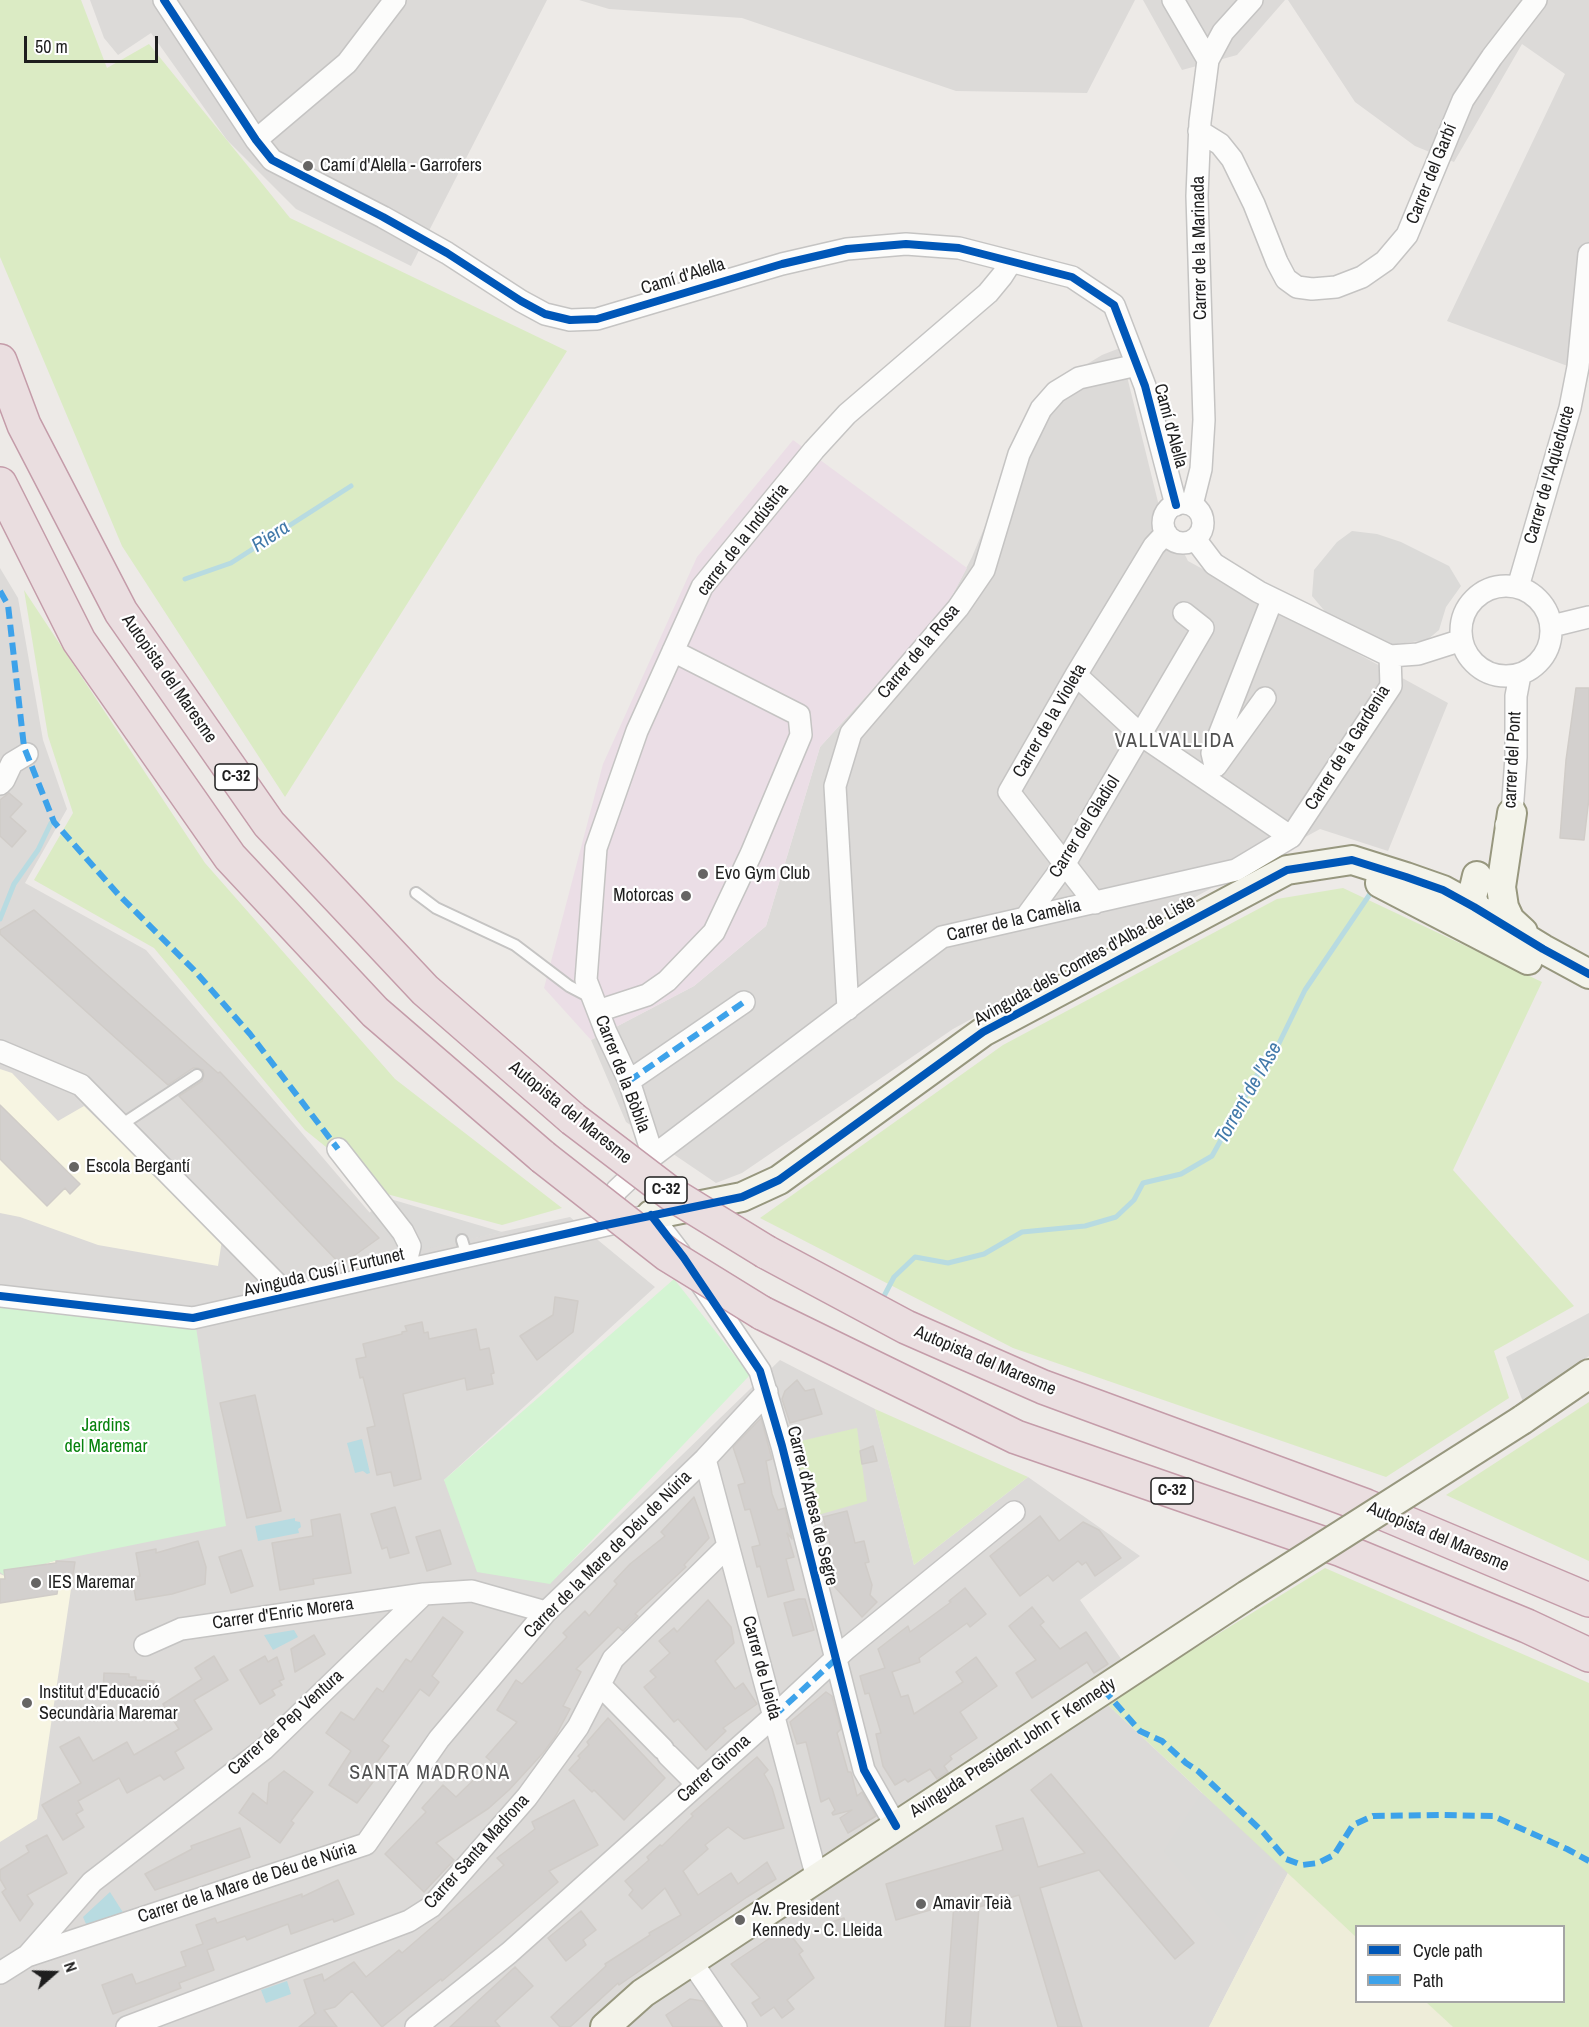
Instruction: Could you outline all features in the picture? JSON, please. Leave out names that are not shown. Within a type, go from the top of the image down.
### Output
[{"type":"highway","name":"Autopista del Maresme","points":[[0,361],[24,426],[122,612],[268,824],[425,990],[573,1119],[670,1193],[766,1252],[906,1327],[1043,1387],[1366,1506],[1589,1600]]},
{"type":"highway","name":"C-32","points":[[0,484],[79,641],[230,857],[375,1012],[543,1157],[668,1255],[762,1313],[1016,1437],[1342,1550],[1527,1626],[1589,1655]]},
{"type":"street","name":"Camí d'Alella","points":[[164,0],[256,140],[272,160],[447,253],[545,314],[570,320],[597,319],[782,264],[847,249],[906,244],[960,248],[1072,277],[1113,305],[1145,386],[1184,505]]},
{"type":"street","points":[[1173,0],[1208,60]]},
{"type":"street","points":[[1208,60],[1223,32],[1252,0]]},
{"type":"street","name":"Carrer del Garbí","points":[[1199,131],[1220,144],[1232,159],[1286,279],[1297,287],[1312,289],[1336,287],[1362,277],[1385,261],[1407,235],[1462,100],[1536,0]]},
{"type":"street","points":[[256,140],[347,63],[393,1]]},
{"type":"street","name":"Carrer de la Marinada","points":[[1184,505],[1201,469],[1204,420],[1197,196],[1199,131],[1208,60]]},
{"type":"street","name":"Carrer de l'Aqüeducte","points":[[1518,587],[1570,408],[1578,367],[1589,254]]},
{"type":"street","name":"carrer de la Indústria","points":[[596,1005],[586,980],[596,848],[637,731],[702,587],[814,450],[847,414],[988,293],[1011,262]]},
{"type":"street","name":"Carrer de la Rosa","points":[[848,1009],[835,786],[851,733],[958,608],[984,570],[1019,454],[1041,409],[1056,392],[1079,378],[1137,365]]},
{"type":"street","points":[[1184,505],[1201,514],[1203,521],[1200,534],[1190,542],[1179,542],[1166,533],[1164,519],[1168,511],[1184,505]]},
{"type":"street","name":"Carrer de la Violeta","points":[[1095,903],[1009,792],[1154,546],[1166,533]]},
{"type":"street","points":[[1195,539],[1214,564],[1272,600],[1390,656],[1418,654],[1462,640]]},
{"type":"street","points":[[1503,586],[1518,587],[1530,592],[1541,601],[1552,626],[1551,641],[1545,656],[1534,667],[1520,675],[1501,676],[1482,670],[1472,661],[1462,640],[1462,621],[1467,608],[1477,596],[1489,589],[1503,586]]},
{"type":"street","points":[[1210,772],[1212,753],[1272,600]]},
{"type":"street","points":[[1141,735],[1203,628],[1184,614]]},
{"type":"street","points":[[1552,626],[1589,617]]},
{"type":"street","points":[[596,1005],[647,995],[667,981],[714,932],[751,854],[801,735],[799,715],[673,651]]},
{"type":"street","name":"Carrer de la Gardenia","points":[[1291,837],[1391,686],[1390,656]]},
{"type":"street","points":[[1076,675],[1141,735],[1210,772],[1291,837]]},
{"type":"street","name":"carrer del Pont","points":[[1498,844],[1512,813],[1516,757],[1516,696],[1520,675]]},
{"type":"street","points":[[1210,772],[1265,698]]},
{"type":"street","points":[[1233,700],[1251,717]]},
{"type":"street","name":"Carrer del Gladiol","points":[[1026,916],[1064,865],[1141,735]]},
{"type":"street","points":[[0,784],[12,763],[27,754]]},
{"type":"street","points":[[1512,813],[1489,882],[1510,920],[1586,985]]},
{"type":"street","name":"Carrer de la Camèlia","points":[[653,1156],[942,937],[1026,916],[1095,903],[1236,870],[1291,837]]},
{"type":"street","points":[[1322,864],[1425,896],[1463,915],[1473,916],[1478,910],[1491,906],[1489,882],[1498,844]]},
{"type":"street","name":"Avinguda dels Comtes d'Alba de Liste","points":[[651,1215],[742,1197],[779,1180],[983,1032],[1287,870],[1352,860],[1443,890],[1478,910]]},
{"type":"street","points":[[1378,882],[1586,985]]},
{"type":"street","points":[[1443,890],[1489,882]]},
{"type":"street","points":[[1478,910],[1543,949]]},
{"type":"street","points":[[1478,910],[1477,919],[1486,929],[1572,974],[1586,985]]},
{"type":"street","points":[[629,1081],[744,1002]]},
{"type":"street","name":"Carrer de la Bòbila","points":[[596,1005],[629,1081],[653,1156],[617,1190],[596,1227]]},
{"type":"street","points":[[0,1051],[81,1084],[290,1296]]},
{"type":"street","points":[[338,1149],[403,1233],[410,1246],[404,1270]]},
{"type":"street","name":"Avinguda Cusí i Furtunet","points":[[0,1296],[194,1318],[404,1270],[465,1248],[596,1227],[651,1215]]},
{"type":"street","name":"Carrer d'Artesa de Segre","points":[[651,1215],[684,1258],[759,1371],[782,1446],[864,1770],[896,1826]]},
{"type":"street","name":"Avinguda President John F Kennedy","points":[[605,2027],[643,1993],[1246,1595],[1521,1420],[1589,1374]]},
{"type":"street","name":"Carrer de la Mare de Déu de Núria","points":[[0,1973],[27,1956],[366,1844],[439,1739],[546,1612],[705,1459],[767,1392]]},
{"type":"street","name":"Carrer de Lleida","points":[[705,1459],[817,1878]]},
{"type":"street","name":"Carrer Girona","points":[[417,2027],[509,1953],[836,1659],[1014,1512]]},
{"type":"street","name":"Carrer Santa Madrona","points":[[127,2027],[409,1921],[431,1907],[527,1797],[578,1727],[614,1659],[728,1546]]},
{"type":"street","points":[[424,1593],[472,1591],[546,1612]]},
{"type":"street","name":"Carrer d'Enric Morera","points":[[145,1645],[181,1629],[424,1593]]},
{"type":"street","name":"Carrer de Pep Ventura","points":[[27,1956],[92,1882],[264,1749],[424,1593]]},
{"type":"street","points":[[600,1685],[697,1784]]},
{"type":"street","points":[[692,1961],[736,2027]]},
{"type":"lane","name":"Carrer de la Bòbila","points":[[416,893],[436,908],[515,945],[596,1005]]},
{"type":"lane","points":[[121,1125],[197,1075]]},
{"type":"shaded area","points":[[90,0],[547,0],[411,266],[296,209],[227,140],[151,33],[118,55],[104,38]]},
{"type":"shaded area","points":[[579,0],[1135,0],[1087,93],[956,91],[742,18],[609,9]]},
{"type":"shaded area","points":[[1143,0],[1285,0],[1237,55],[1182,70]]},
{"type":"shaded area","points":[[1288,0],[1589,0],[1589,374],[1447,321],[1565,74],[1522,44],[1454,162],[1415,146],[1355,102]]},
{"type":"shaded area","points":[[1120,348],[1158,502],[1188,561],[1448,703],[1388,851],[1320,829],[953,1029],[742,1173],[716,1183],[626,1122],[591,1040],[694,986],[766,926],[820,747],[945,609],[972,557],[1041,392],[1102,355]]},
{"type":"shaded area","points":[[793,440],[967,568],[945,609],[820,747],[766,926],[694,986],[591,1040],[544,988],[603,764],[697,557]]},
{"type":"shaded area","points":[[1352,531],[1377,534],[1401,542],[1449,566],[1461,586],[1446,607],[1439,630],[1427,640],[1390,645],[1328,615],[1312,596],[1314,570],[1337,542]]},
{"type":"shaded area","points":[[0,568],[18,598],[43,740],[67,809],[25,883],[146,950],[404,1253],[570,1217],[655,1287],[444,1480],[550,1583],[780,1360],[875,1409],[914,1565],[1028,1477],[1140,1556],[1080,1600],[1138,1683],[1107,1704],[1202,1793],[1290,1869],[1209,2027],[0,2027]]},
{"type":"shaded area","name":"Escola Bergantí","points":[[0,1069],[12,1073],[58,1121],[84,1106],[222,1240],[218,1266],[98,1245],[20,1217],[0,1213]]},
{"type":"shaded area","points":[[387,1198],[502,1232],[404,1254],[369,1213]]},
{"type":"shaded area","points":[[1589,1313],[1589,1356],[1523,1402],[1506,1357]]},
{"type":"shaded area","name":"Institut d'Educació Secundària Maremar","points":[[54,1561],[75,1562],[37,1819],[0,1842],[0,1574],[5,1576]]},
{"type":"shaded area","points":[[1202,1793],[1285,1866],[1241,1943],[1164,1851]]},
{"type":"green space","points":[[0,0],[81,0],[107,68],[149,44],[290,218],[567,351],[285,797],[122,546],[0,257]]},
{"type":"green space","points":[[24,590],[205,863],[395,1079],[562,1208],[502,1225],[383,1193],[305,1130],[154,948],[34,880],[73,813],[48,736]]},
{"type":"green space","points":[[1343,888],[1542,982],[1453,1170],[1574,1306],[1494,1351],[1509,1398],[1386,1477],[1013,1348],[760,1218],[1003,1045],[1277,899]]},
{"type":"green space","points":[[674,1279],[750,1375],[550,1584],[477,1572],[444,1480]]},
{"type":"green space","name":"Jardins del Maremar","points":[[0,1307],[196,1327],[226,1526],[54,1561],[5,1576],[0,1572]]},
{"type":"green space","points":[[1589,1402],[1589,1561],[1446,1495]]},
{"type":"green space","points":[[875,1409],[1028,1477],[914,1565]]},
{"type":"green space","points":[[857,1428],[867,1501],[811,1517],[792,1443]]},
{"type":"green space","points":[[1325,1568],[1589,1683],[1589,2027],[1453,2027],[1427,2003],[1565,2003],[1565,1925],[1355,1925],[1355,1936],[1106,1703]]},
{"type":"green space","points":[[1290,1869],[1355,1933],[1355,2003],[1428,2003],[1453,2027],[1209,2027]]},
{"type":"water","points":[[362,1439],[370,1473],[367,1474],[363,1471],[355,1473],[347,1443]]},
{"type":"water","points":[[295,1518],[295,1521],[300,1522],[299,1533],[258,1541],[255,1526]]},
{"type":"water","points":[[294,1630],[298,1637],[273,1650],[264,1635]]},
{"type":"water","points":[[110,1892],[124,1914],[86,1924],[83,1917]]},
{"type":"water","points":[[287,1981],[291,1994],[266,2003],[261,1990]]},
{"type":"building","points":[[1576,688],[1589,688],[1589,798],[1584,840],[1560,838],[1566,760]]},
{"type":"building","points":[[9,793],[22,804],[10,817],[26,831],[12,847],[0,836],[0,800]]},
{"type":"building","points":[[34,910],[218,1073],[220,1072],[379,1238],[341,1265],[179,1096],[202,1081],[203,1070],[193,1068],[168,1085],[0,934],[0,930]]},
{"type":"building","points":[[0,1105],[80,1184],[70,1194],[65,1188],[47,1206],[0,1159]]},
{"type":"building","points":[[555,1297],[578,1301],[573,1332],[537,1360],[520,1336],[553,1315]]},
{"type":"building","points":[[422,1322],[424,1333],[428,1332],[429,1339],[476,1329],[480,1350],[489,1348],[494,1373],[491,1374],[493,1384],[467,1390],[465,1378],[403,1394],[421,1479],[394,1486],[391,1472],[377,1475],[367,1428],[375,1426],[363,1377],[360,1378],[356,1359],[366,1357],[363,1344],[402,1334],[407,1331],[405,1326]]},
{"type":"building","points":[[797,1380],[805,1391],[814,1389],[822,1414],[790,1423],[782,1399],[785,1391]]},
{"type":"building","points":[[255,1395],[281,1511],[247,1518],[220,1403]]},
{"type":"building","points":[[761,1418],[772,1459],[766,1461],[772,1494],[778,1510],[785,1508],[792,1539],[787,1533],[794,1557],[786,1559],[794,1590],[768,1597],[760,1566],[757,1567],[752,1547],[760,1545],[750,1509],[745,1510],[738,1485],[745,1483],[733,1447]]},
{"type":"building","points":[[873,1446],[877,1461],[862,1464],[860,1451]]},
{"type":"building","points":[[694,1497],[709,1538],[684,1565],[686,1567],[635,1614],[638,1616],[623,1631],[618,1627],[576,1669],[581,1672],[563,1706],[570,1709],[555,1737],[509,1790],[489,1808],[436,1843],[454,1860],[424,1892],[385,1854],[426,1812],[422,1808],[443,1785],[456,1797],[492,1762],[486,1757],[517,1722],[497,1710],[516,1680],[522,1684],[567,1637],[563,1633],[585,1611],[589,1616],[617,1584],[614,1581],[630,1564],[665,1536],[661,1532]]},
{"type":"building","points":[[395,1507],[409,1553],[390,1558],[387,1547],[382,1549],[371,1514]]},
{"type":"building","points":[[847,1511],[855,1543],[864,1541],[869,1562],[865,1563],[872,1585],[870,1595],[877,1602],[862,1617],[834,1586],[826,1549],[831,1548],[823,1517]]},
{"type":"building","points":[[340,1514],[351,1573],[313,1579],[314,1584],[280,1590],[272,1543],[313,1536],[311,1520]]},
{"type":"building","points":[[1040,1516],[1059,1541],[1083,1522],[1099,1530],[1121,1558],[1095,1576],[1086,1562],[1082,1565],[1078,1561],[1053,1581],[1048,1575],[1020,1596],[990,1556]]},
{"type":"building","points":[[440,1530],[451,1564],[427,1571],[416,1537]]},
{"type":"building","points":[[198,1541],[206,1567],[205,1584],[172,1594],[136,1600],[132,1577],[140,1576],[136,1553],[156,1549],[156,1553]]},
{"type":"building","points":[[241,1550],[253,1586],[231,1593],[219,1557]]},
{"type":"building","name":"IES Maremar","points":[[56,1561],[75,1562],[71,1588],[58,1587],[57,1594],[0,1603],[0,1579],[5,1579],[4,1570],[56,1563]]},
{"type":"building","points":[[965,1588],[986,1614],[970,1627],[967,1623],[919,1658],[920,1662],[892,1672],[901,1697],[908,1695],[914,1714],[963,1682],[956,1672],[976,1657],[997,1686],[960,1712],[977,1738],[950,1756],[952,1759],[944,1766],[948,1772],[937,1779],[930,1769],[908,1782],[905,1779],[895,1785],[883,1766],[876,1734],[881,1733],[869,1693],[865,1694],[860,1676],[885,1668],[878,1649],[908,1626],[910,1632],[951,1602],[949,1601]]},
{"type":"building","points":[[805,1599],[814,1630],[793,1636],[784,1603]]},
{"type":"building","points":[[708,1600],[731,1627],[734,1643],[715,1661],[735,1689],[743,1683],[757,1704],[723,1728],[726,1731],[706,1750],[678,1719],[674,1722],[644,1687],[656,1677],[650,1671],[670,1653],[659,1641],[674,1628],[677,1632]]},
{"type":"building","points":[[1032,1607],[1044,1622],[1040,1625],[1060,1649],[1086,1632],[1108,1664],[1094,1673],[1087,1662],[1032,1698],[1016,1673],[1036,1660],[1009,1626]]},
{"type":"building","points":[[443,1617],[463,1632],[432,1676],[439,1682],[429,1696],[420,1689],[382,1741],[389,1746],[366,1777],[373,1782],[357,1803],[329,1785],[351,1751],[326,1733],[341,1712],[354,1720],[377,1688],[383,1692],[406,1659],[411,1662]]},
{"type":"building","points":[[314,1635],[325,1654],[295,1672],[291,1649]]},
{"type":"building","points":[[214,1656],[228,1680],[194,1700],[212,1729],[175,1752],[184,1768],[164,1780],[160,1775],[127,1793],[119,1778],[78,1801],[83,1810],[76,1814],[84,1827],[63,1840],[42,1805],[81,1783],[60,1747],[79,1737],[93,1761],[127,1742],[134,1755],[179,1729],[163,1704],[202,1679],[195,1668]]},
{"type":"building","points":[[265,1656],[268,1662],[277,1657],[284,1679],[279,1681],[282,1685],[272,1690],[275,1695],[260,1704],[240,1670]]},
{"type":"building","points":[[104,1673],[129,1674],[129,1677],[136,1677],[136,1680],[154,1681],[153,1699],[117,1698],[117,1693],[103,1692]]},
{"type":"building","points":[[826,1692],[832,1696],[841,1729],[837,1733],[857,1796],[862,1792],[876,1816],[848,1833],[840,1818],[852,1810],[833,1815],[835,1810],[829,1798],[821,1802],[806,1742],[797,1744],[790,1722]]},
{"type":"building","points":[[608,1718],[665,1778],[624,1820],[594,1790],[592,1792],[569,1770],[589,1745],[587,1742]]},
{"type":"building","points":[[757,1757],[768,1770],[764,1774],[772,1788],[784,1828],[744,1839],[728,1827],[705,1845],[708,1849],[683,1871],[698,1895],[731,1873],[738,1884],[767,1862],[776,1879],[619,1985],[618,1983],[570,2027],[560,2027],[551,2017],[606,1966],[605,1964],[650,1935],[649,1933],[681,1915],[665,1888],[642,1909],[629,1895],[633,1890],[625,1881],[649,1860],[647,1857],[693,1816],[691,1814]]},
{"type":"building","points":[[284,1771],[313,1792],[291,1821],[294,1823],[280,1843],[239,1813],[253,1793],[267,1804],[269,1783]]},
{"type":"building","name":"Amavir Teià","points":[[1051,1774],[1194,1943],[1175,1959],[1099,1870],[1040,1888],[1082,2027],[1058,2027],[1019,1895],[979,1907],[970,2027],[945,2027],[954,1903],[896,1920],[886,1884],[1003,1850],[996,1826],[1023,1818],[1038,1867],[1085,1853],[1031,1790]]},
{"type":"building","points":[[574,1800],[598,1845],[549,1871],[558,1882],[442,1981],[441,1979],[382,2027],[352,1991],[335,2007],[324,2010],[337,2027],[299,2027],[316,2013],[304,1980],[322,1974],[324,1981],[354,1962],[366,1977],[399,1950],[402,1953],[504,1865],[497,1858],[535,1829],[532,1822]]},
{"type":"building","points":[[240,1828],[250,1857],[155,1890],[145,1874],[192,1849],[191,1846]]},
{"type":"building","points":[[47,1835],[67,1873],[27,1895],[33,1904],[20,1921],[2,1892],[6,1889],[0,1879],[0,1870],[29,1852],[26,1846]]},
{"type":"building","points":[[338,1880],[354,1914],[291,1934],[288,1924],[247,1940],[245,1936],[207,1950],[214,1970],[179,1983],[181,1988],[113,2014],[102,1985],[132,1974],[136,1984],[186,1966],[181,1952],[203,1944],[196,1925],[215,1918],[217,1923],[302,1894],[302,1897]]},
{"type":"building","points":[[581,1911],[596,1930],[583,1940],[586,1945],[566,1961],[548,1938]]},
{"type":"building","points":[[844,1918],[848,1932],[832,1937],[828,1923]]},
{"type":"building","points":[[785,1928],[803,1951],[799,1954],[814,1978],[787,2000],[794,2009],[782,2018],[774,2007],[761,2016],[752,2003],[760,1998],[731,1964]]},
{"type":"building","points":[[515,1967],[533,1986],[495,2021],[500,2027],[450,2027]]},
{"type":"building","points":[[690,1999],[703,2001],[721,2027],[673,2027],[666,2015]]},
{"type":"waterway","name":"Riera","points":[[185,579],[231,563],[351,486]]},
{"type":"waterway","name":"Riera","points":[[0,919],[14,884],[38,850],[51,823]]},
{"type":"waterway","name":"Torrent de l'Ase","points":[[884,1296],[894,1277],[915,1257],[948,1263],[984,1254],[1022,1232],[1085,1226],[1116,1217],[1134,1200],[1143,1183],[1181,1174],[1212,1156],[1257,1075],[1266,1070],[1305,990],[1372,891]]},
{"type":"marked path","points":[[0,591],[8,605],[24,747],[54,822],[118,894],[194,970],[250,1034],[338,1149]]},
{"type":"marked path","points":[[629,1081],[744,1002]]},
{"type":"marked path","points":[[774,1716],[836,1659]]},
{"type":"marked path","points":[[1103,1689],[1140,1731],[1162,1741],[1198,1771],[1263,1832],[1286,1859],[1302,1865],[1318,1863],[1334,1855],[1353,1825],[1373,1816],[1444,1815],[1493,1816],[1589,1861]]},
{"type":"cycle path","points":[[164,0],[256,140],[272,160],[447,253],[545,314],[570,320],[597,319],[782,264],[847,249],[906,244],[959,248],[1072,277],[1114,305],[1145,386],[1176,505]]},
{"type":"cycle path","points":[[0,1296],[193,1318],[596,1227],[742,1197],[779,1180],[983,1032],[1287,870],[1352,860],[1406,877],[1443,890],[1589,974]]},
{"type":"cycle path","points":[[651,1215],[684,1258],[760,1371],[782,1446],[864,1770],[896,1826]]},
{"type":"place","name":"Camí d'Alella - Garrofers","points":[[308,166]]},
{"type":"place","name":"Evo Gym Club","points":[[703,874]]},
{"type":"place","name":"Motorcas","points":[[686,896]]},
{"type":"place","name":"Escola Bergantí","points":[[74,1167]]},
{"type":"place","name":"IES Maremar","points":[[36,1583]]},
{"type":"place","name":"Institut d'Educació Secundària Maremar","points":[[27,1703]]},
{"type":"place","name":"Amavir Teià","points":[[921,1904]]},
{"type":"place","name":"Av. President Kennedy - C. Lleida","points":[[740,1920]]},
{"type":"district","name":"VALLVALLIDA","points":[[1175,742]]},
{"type":"district","name":"SANTA MADRONA","points":[[430,1774]]}]
